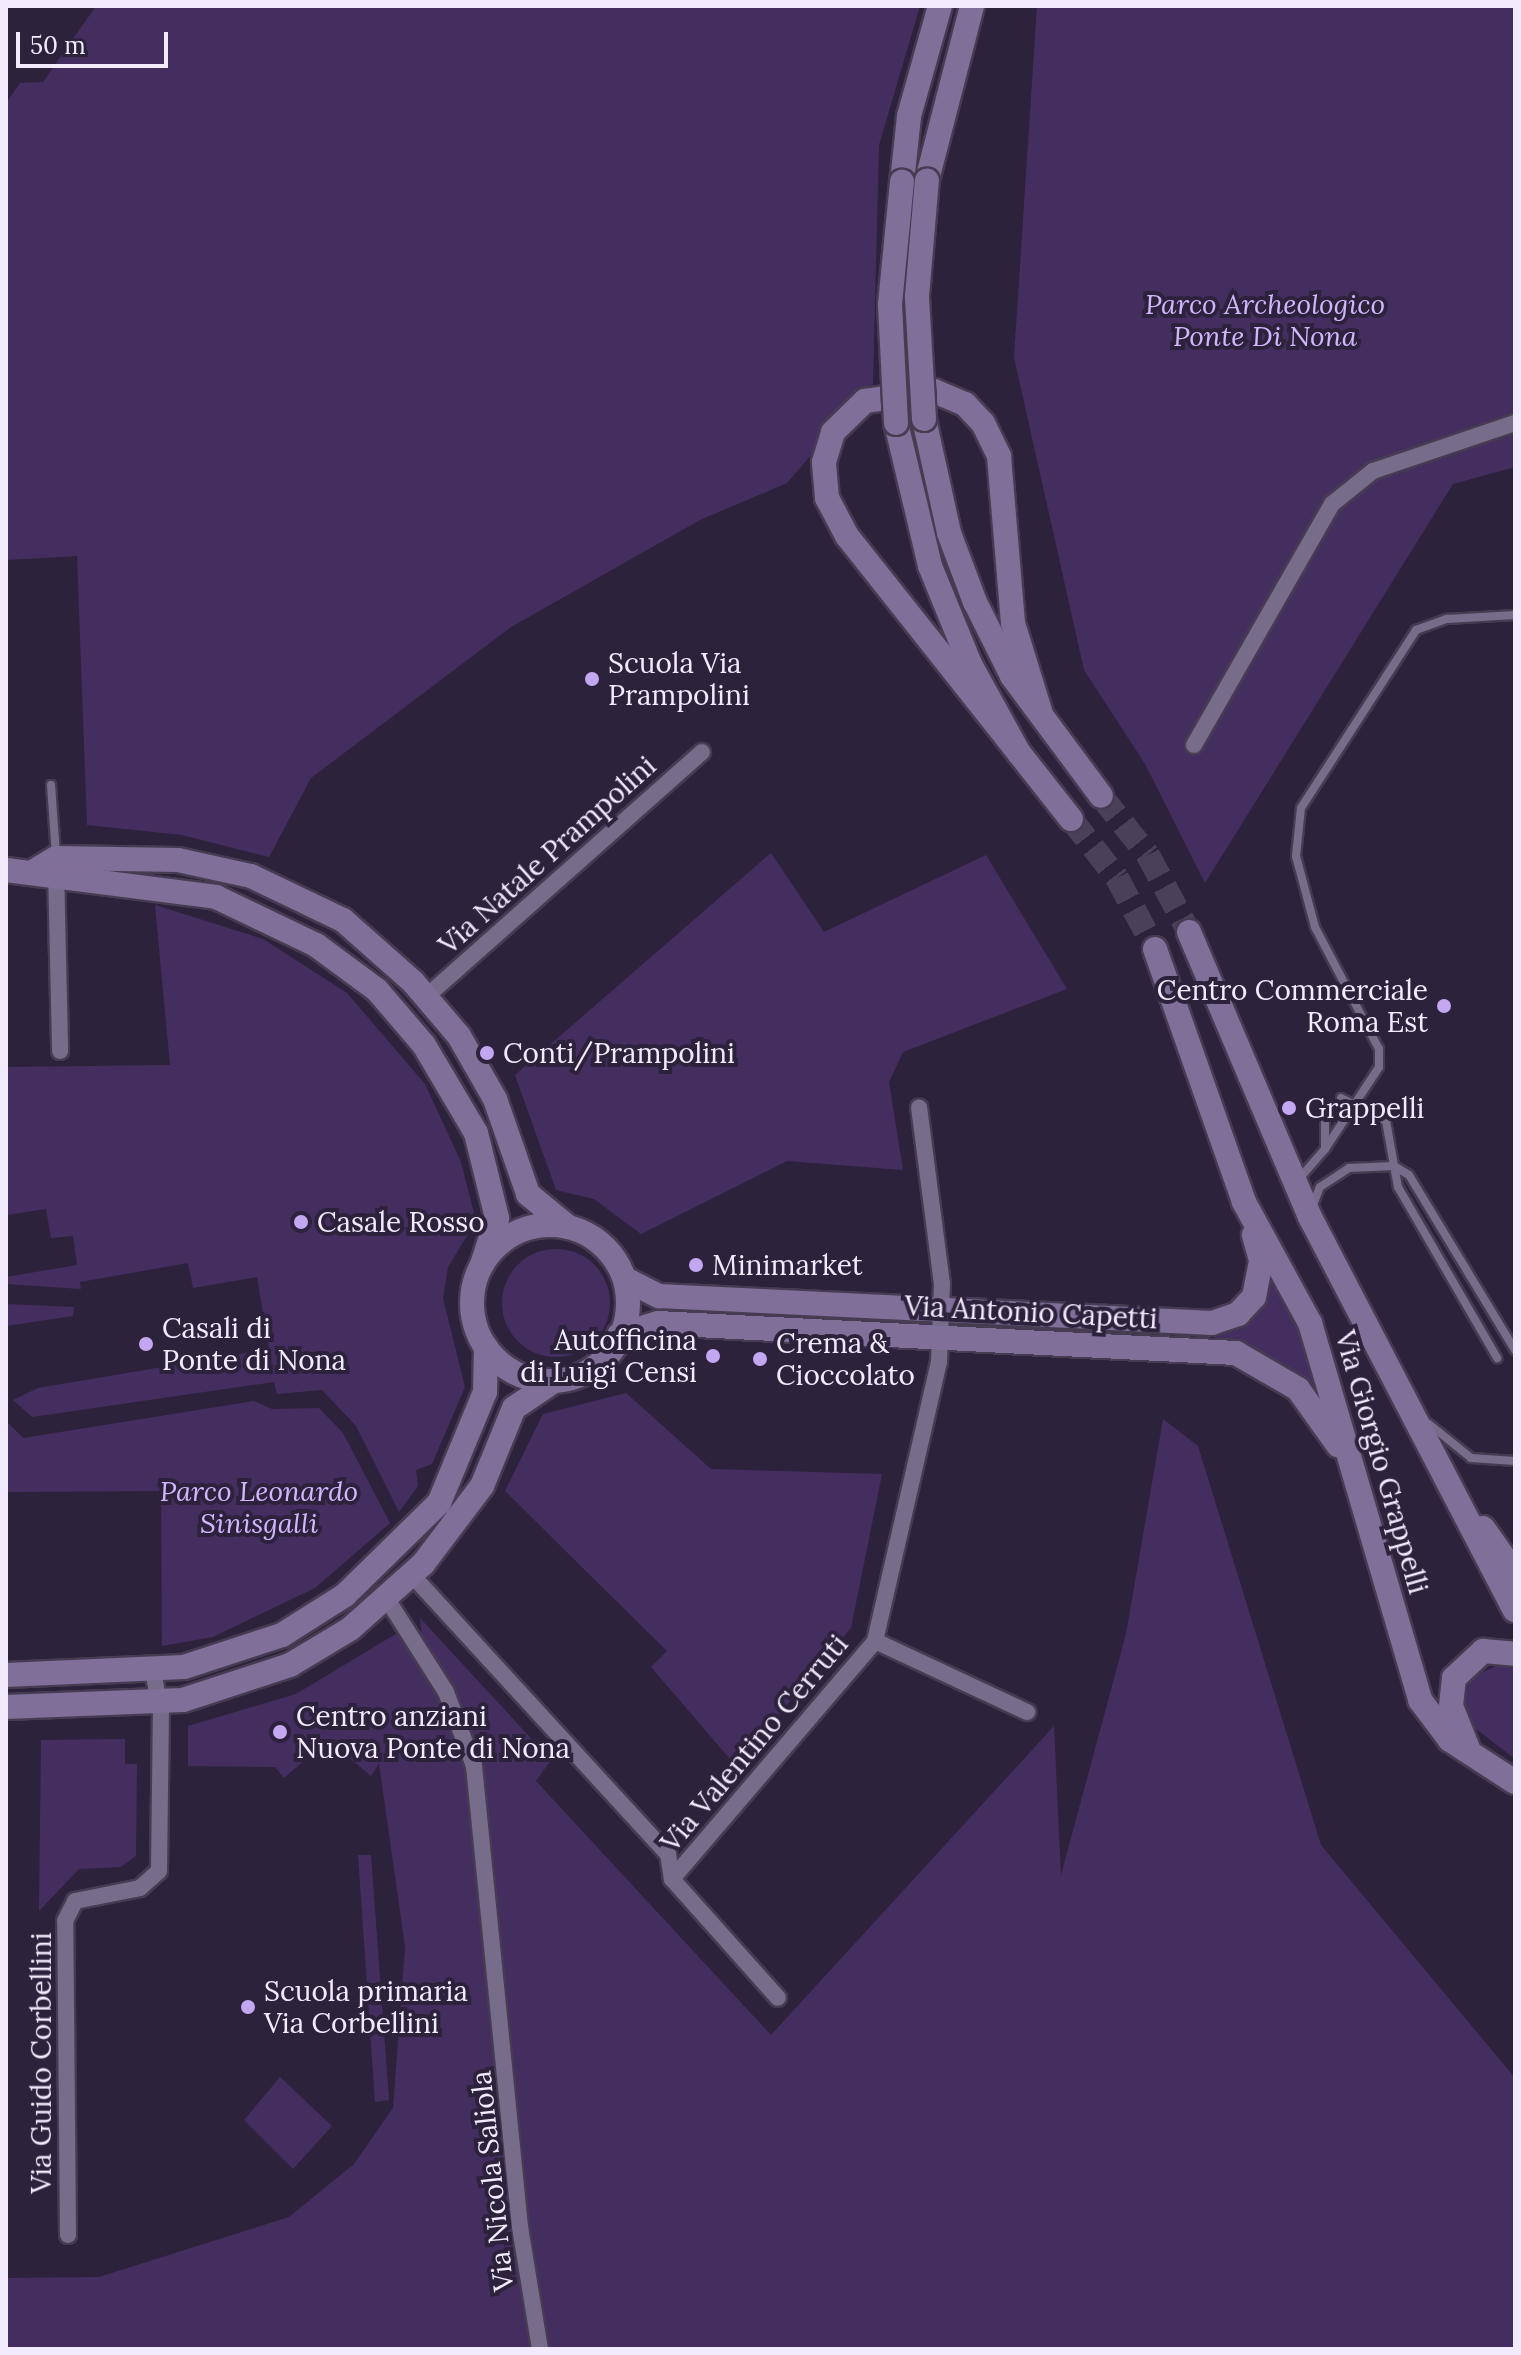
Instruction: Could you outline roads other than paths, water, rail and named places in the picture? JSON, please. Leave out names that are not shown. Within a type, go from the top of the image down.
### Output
[{"type":"main road","points":[[940,6],[909,116],[902,182],[890,304],[896,423],[930,566],[1019,753]]},
{"type":"main road","points":[[972,6],[927,180],[917,296],[924,419],[949,533],[975,602],[1012,676],[1101,796]]},
{"type":"main road","points":[[1041,714],[1013,623],[999,456],[983,423],[965,404],[934,391],[865,401],[833,432],[824,462],[827,498],[847,536],[1071,819]]},
{"type":"main road","points":[[6,870],[185,861],[251,876],[343,920],[419,989],[479,1067],[528,1194],[568,1227],[591,1234],[627,1280],[619,1335],[588,1371],[554,1381],[514,1408],[482,1486],[412,1575],[387,1599],[290,1665],[159,1702],[6,1707]]},
{"type":"main road","points":[[49,868],[182,889],[280,925],[389,1004],[424,1045],[479,1142],[497,1218],[470,1314],[486,1347],[515,1374],[554,1381]]},
{"type":"main road","name":"Via Giorgio Grappelli","points":[[1189,932],[1294,1184],[1437,1465]]},
{"type":"main road","name":"Via Giorgio Grappelli","points":[[1155,949],[1244,1202],[1310,1323],[1420,1700],[1473,1760],[1515,1782]]},
{"type":"main road","name":"Via Antonio Capetti","points":[[627,1280],[659,1296],[1199,1323],[1238,1314],[1259,1285],[1261,1260],[1244,1202]]},
{"type":"main road","points":[[482,1265],[517,1235],[568,1227]]},
{"type":"main road","name":"Via Antonio Capetti","points":[[619,1335],[658,1323],[1198,1351],[1253,1359],[1298,1389],[1327,1423],[1365,1504]]},
{"type":"main road","points":[[6,1675],[153,1671],[238,1653],[282,1635],[390,1556],[439,1503],[485,1392],[486,1347]]},
{"type":"main road","points":[[1437,1465],[1515,1573]]},
{"type":"main road","points":[[1437,1465],[1515,1610]]},
{"type":"main road","points":[[1473,1760],[1451,1706],[1454,1678],[1483,1651],[1515,1654]]},
{"type":"street","points":[[1194,745],[1332,504],[1373,471],[1515,423]]},
{"type":"street","name":"Via Natale Prampolini","points":[[389,1004],[419,989],[702,752]]},
{"type":"street","points":[[49,868],[60,1051]]},
{"type":"street","name":"Via Antonio Capetti","points":[[919,1107],[941,1309]]},
{"type":"street","name":"Via Valentino Cerruti","points":[[672,1879],[875,1641],[940,1336],[941,1309]]},
{"type":"street","name":"Via Valentino Cerruti","points":[[412,1575],[668,1854],[672,1879],[778,1998]]},
{"type":"street","name":"Via Nicola Saliola","points":[[387,1599],[446,1692],[474,1766],[520,2227],[540,2349]]},
{"type":"street","name":"Via Valentino Cerruti","points":[[875,1641],[1027,1712]]},
{"type":"street","name":"Via Guido Corbellini","points":[[68,2235],[65,1921],[75,1901],[140,1888],[159,1871],[159,1702],[153,1671]]},
{"type":"lane","points":[[1294,1184],[1325,1149],[1379,1067],[1379,1049],[1315,927],[1296,856],[1301,808],[1416,630],[1447,619],[1515,615]]},
{"type":"lane","points":[[49,868],[51,785]]},
{"type":"lane","points":[[1341,1098],[1354,1108],[1386,1121],[1394,1166],[1423,1234],[1497,1358]]},
{"type":"lane","points":[[1325,1111],[1325,1149]]},
{"type":"lane","points":[[1310,1217],[1315,1197],[1333,1176],[1394,1166]]},
{"type":"lane","points":[[1394,1166],[1421,1191],[1515,1350]]},
{"type":"lane","points":[[1408,1405],[1471,1458],[1515,1461]]},
{"type":"tunnel","points":[[1101,796],[1148,855],[1189,932]]},
{"type":"tunnel","points":[[1071,819],[1117,878],[1155,949]]},
{"type":"place","name":"Scuola Via Prampolini","points":[[592,679]]},
{"type":"place","name":"Centro Commerciale Roma Est","points":[[1444,1006]]},
{"type":"place","name":"Conti/Prampolini","points":[[487,1053]]},
{"type":"place","name":"Grappelli","points":[[1289,1108]]},
{"type":"place","name":"Casale Rosso","points":[[301,1222]]},
{"type":"place","name":"Minimarket","points":[[696,1265]]},
{"type":"place","name":"Casali di Ponte di Nona","points":[[146,1344]]},
{"type":"place","name":"Autofficina di Luigi Censi","points":[[713,1356]]},
{"type":"place","name":"Crema & Cioccolato","points":[[760,1359]]},
{"type":"place","name":"Centro anziani Nuova Ponte di Nona","points":[[280,1732]]},
{"type":"place","name":"Scuola primaria Via Corbellini","points":[[248,2007]]},
{"type":"park label","name":"Parco Archeologico Ponte Di Nona","points":[[1265,320]]},
{"type":"park label","name":"Parco Leonardo Sinisgalli","points":[[259,1507]]}]
